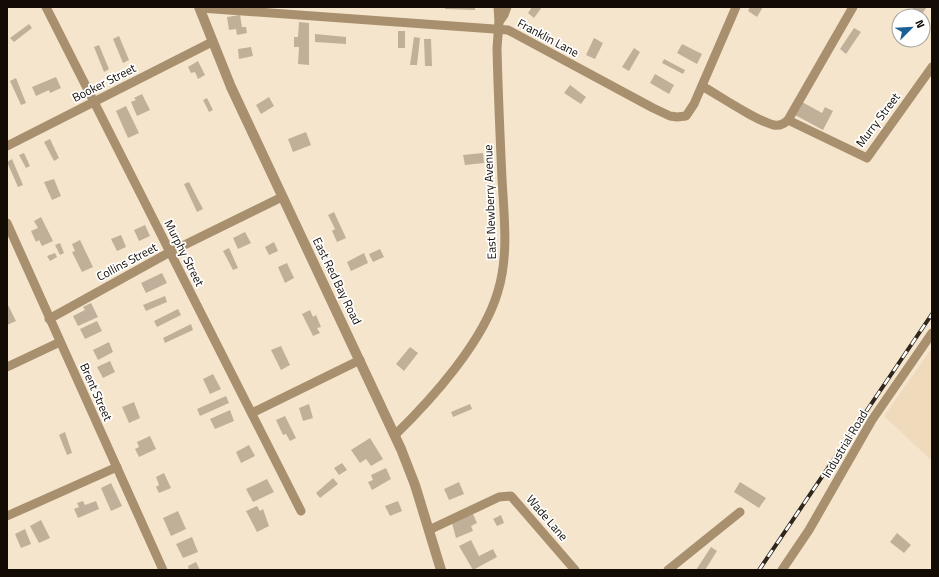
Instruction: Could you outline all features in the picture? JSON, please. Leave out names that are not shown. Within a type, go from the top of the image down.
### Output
[{"type":"street","name":"Murphy Street","points":[[46,7],[301,511]]},
{"type":"street","name":"East Newberry Avenue","points":[[395,435],[410,420],[458,364],[482,330],[498,290],[505,252],[498,88],[498,7]]},
{"type":"street","points":[[499,25],[507,7]]},
{"type":"street","points":[[736,7],[702,86],[767,122],[777,125],[783,124],[788,120],[853,7]]},
{"type":"street","name":"Franklin Lane","points":[[199,8],[394,23],[499,25],[670,116],[681,117],[688,113],[702,86]]},
{"type":"street","name":"East Red Bay Road","points":[[199,8],[231,87],[395,435],[412,478],[441,570]]},
{"type":"street","name":"Booker Street","points":[[7,146],[212,42]]},
{"type":"street","name":"Murry Street","points":[[788,120],[867,158],[932,67]]},
{"type":"street","name":"Collins Street","points":[[49,319],[170,252],[282,197]]},
{"type":"street","name":"Brent Street","points":[[7,223],[163,570]]},
{"type":"street","name":"Industrial Road","points":[[782,570],[809,530],[872,420],[932,333]]},
{"type":"street","points":[[7,367],[60,342]]},
{"type":"street","points":[[252,414],[360,360]]},
{"type":"street","points":[[7,508],[11,515],[117,467]]},
{"type":"street","name":"Wade Lane","points":[[429,530],[499,497],[511,496],[575,570]]},
{"type":"street","points":[[668,570],[740,512]]},
{"type":"shaded area","points":[[932,348],[932,461],[884,416]]},
{"type":"building","points":[[445,7],[475,7],[475,10],[445,9]]},
{"type":"building","points":[[532,7],[542,7],[534,18],[528,13]]},
{"type":"building","points":[[750,7],[763,7],[757,17],[748,11]]},
{"type":"building","points":[[911,7],[927,7],[926,8]]},
{"type":"building","points":[[240,15],[242,27],[246,27],[247,33],[237,35],[236,29],[229,30],[227,17]]},
{"type":"building","points":[[299,22],[309,23],[309,65],[298,64],[299,47],[294,47],[294,37],[298,37]]},
{"type":"building","points":[[29,24],[32,28],[14,42],[10,38]]},
{"type":"building","points":[[854,28],[861,32],[846,54],[840,49]]},
{"type":"building","points":[[398,31],[405,31],[405,48],[398,48]]},
{"type":"building","points":[[315,34],[346,37],[346,44],[315,42]]},
{"type":"building","points":[[119,36],[129,60],[123,63],[113,39]]},
{"type":"building","points":[[414,37],[420,38],[417,65],[410,65]]},
{"type":"building","points":[[594,38],[603,43],[595,59],[586,55]]},
{"type":"building","points":[[424,39],[431,39],[432,66],[425,66]]},
{"type":"building","points":[[682,44],[702,54],[697,64],[677,53]]},
{"type":"building","points":[[99,45],[109,69],[104,72],[94,47]]},
{"type":"building","points":[[251,47],[253,56],[239,59],[238,49]]},
{"type":"building","points":[[634,48],[640,52],[629,71],[622,67]]},
{"type":"building","points":[[664,59],[685,70],[683,74],[662,63]]},
{"type":"building","points":[[198,61],[205,75],[198,79],[195,72],[191,73],[188,67]]},
{"type":"building","points":[[655,74],[674,85],[669,94],[650,83]]},
{"type":"building","points":[[56,77],[61,88],[50,93],[49,90],[36,96],[32,87]]},
{"type":"building","points":[[16,78],[26,103],[21,105],[10,81]]},
{"type":"building","points":[[570,85],[586,97],[581,104],[564,93]]},
{"type":"building","points":[[142,94],[150,110],[137,116],[131,102],[136,100],[134,98]]},
{"type":"building","points":[[269,97],[274,106],[261,114],[256,105]]},
{"type":"building","points":[[207,98],[213,110],[209,112],[203,100]]},
{"type":"building","points":[[802,102],[822,113],[825,107],[833,111],[823,130],[795,115]]},
{"type":"building","points":[[126,106],[139,133],[128,138],[116,111]]},
{"type":"building","points":[[306,132],[311,145],[293,152],[288,139]]},
{"type":"building","points":[[50,139],[59,158],[54,161],[44,142]]},
{"type":"building","points":[[24,153],[30,166],[26,168],[19,155]]},
{"type":"building","points":[[483,153],[484,163],[465,165],[463,155]]},
{"type":"building","points":[[12,159],[23,185],[18,187],[7,162]]},
{"type":"building","points":[[54,179],[61,196],[52,200],[44,182]]},
{"type":"building","points":[[189,182],[203,209],[197,212],[184,184]]},
{"type":"building","points":[[334,212],[346,238],[337,242],[332,231],[335,229],[328,215]]},
{"type":"building","points":[[41,217],[53,241],[42,246],[39,240],[36,242],[31,231],[38,228],[34,221]]},
{"type":"building","points":[[145,225],[150,236],[139,241],[134,230]]},
{"type":"building","points":[[245,232],[251,243],[238,249],[233,238]]},
{"type":"building","points":[[121,235],[126,247],[117,251],[111,239]]},
{"type":"building","points":[[80,240],[93,267],[82,272],[72,252],[75,251],[72,244]]},
{"type":"building","points":[[274,242],[278,251],[269,255],[265,247]]},
{"type":"building","points":[[60,243],[64,253],[60,255],[55,245]]},
{"type":"building","points":[[229,248],[238,268],[233,270],[223,251]]},
{"type":"building","points":[[380,249],[384,257],[373,262],[369,254]]},
{"type":"building","points":[[55,253],[57,257],[50,261],[47,256]]},
{"type":"building","points":[[364,253],[368,263],[351,271],[347,262]]},
{"type":"building","points":[[287,263],[294,278],[285,283],[278,267]]},
{"type":"building","points":[[162,273],[167,283],[146,293],[141,283]]},
{"type":"building","points":[[165,296],[167,302],[146,311],[143,305]]},
{"type":"building","points":[[7,303],[16,321],[7,325]]},
{"type":"building","points":[[91,303],[98,317],[78,326],[73,316],[85,310],[83,307]]},
{"type":"building","points":[[178,309],[181,315],[157,327],[154,321]]},
{"type":"building","points":[[310,310],[313,317],[316,315],[321,327],[317,328],[320,333],[313,336],[302,314]]},
{"type":"building","points":[[97,321],[102,331],[85,339],[80,329]]},
{"type":"building","points":[[191,324],[193,330],[165,343],[163,338]]},
{"type":"building","points":[[109,342],[113,352],[98,360],[93,350]]},
{"type":"building","points":[[281,346],[290,365],[281,370],[271,350]]},
{"type":"building","points":[[410,347],[418,353],[404,371],[396,364]]},
{"type":"building","points":[[110,361],[115,372],[103,378],[97,367]]},
{"type":"building","points":[[213,374],[221,389],[210,394],[203,379]]},
{"type":"building","points":[[226,396],[229,403],[200,416],[197,409]]},
{"type":"building","points":[[134,402],[140,418],[129,423],[122,407]]},
{"type":"building","points":[[309,404],[313,418],[303,421],[299,408]]},
{"type":"building","points":[[470,404],[472,409],[453,417],[451,412]]},
{"type":"building","points":[[230,410],[234,421],[215,429],[210,419]]},
{"type":"building","points":[[285,416],[296,438],[290,441],[286,434],[283,435],[276,420]]},
{"type":"building","points":[[65,432],[72,453],[67,455],[59,435]]},
{"type":"building","points":[[150,436],[156,449],[139,457],[135,449],[139,447],[137,442]]},
{"type":"building","points":[[370,438],[383,459],[371,466],[366,459],[360,463],[351,450]]},
{"type":"building","points":[[249,445],[255,456],[241,463],[236,452]]},
{"type":"building","points":[[342,463],[347,470],[339,475],[334,468]]},
{"type":"building","points":[[386,468],[391,479],[372,490],[368,482],[373,480],[371,475]]},
{"type":"building","points":[[164,473],[171,488],[159,493],[156,487],[159,485],[156,477]]},
{"type":"building","points":[[333,478],[338,484],[320,498],[316,493]]},
{"type":"building","points":[[267,479],[274,492],[253,502],[246,489]]},
{"type":"building","points":[[459,482],[464,494],[449,500],[444,489]]},
{"type":"building","points":[[740,482],[766,498],[759,508],[734,492]]},
{"type":"building","points":[[111,483],[122,506],[111,511],[101,488]]},
{"type":"building","points":[[83,501],[85,505],[96,501],[99,509],[78,518],[74,509],[79,507],[77,503]]},
{"type":"building","points":[[398,501],[402,511],[390,516],[385,506]]},
{"type":"building","points":[[257,506],[260,511],[263,509],[269,526],[257,532],[246,511]]},
{"type":"building","points":[[178,511],[186,529],[171,536],[163,518]]},
{"type":"building","points":[[473,514],[477,523],[471,526],[473,531],[456,538],[452,523]]},
{"type":"building","points":[[501,515],[504,523],[497,526],[493,519]]},
{"type":"building","points":[[41,520],[50,538],[39,543],[30,526]]},
{"type":"building","points":[[25,529],[31,544],[21,548],[15,534]]},
{"type":"building","points":[[897,533],[911,545],[904,553],[890,542]]},
{"type":"building","points":[[192,537],[198,552],[183,558],[176,544]]},
{"type":"building","points":[[471,540],[479,556],[493,549],[497,557],[473,570],[459,546]]},
{"type":"building","points":[[711,547],[717,551],[705,570],[696,570]]},
{"type":"building","points":[[196,562],[200,570],[189,570],[188,566]]},
{"type":"railway","points":[[759,570],[932,314]]}]
